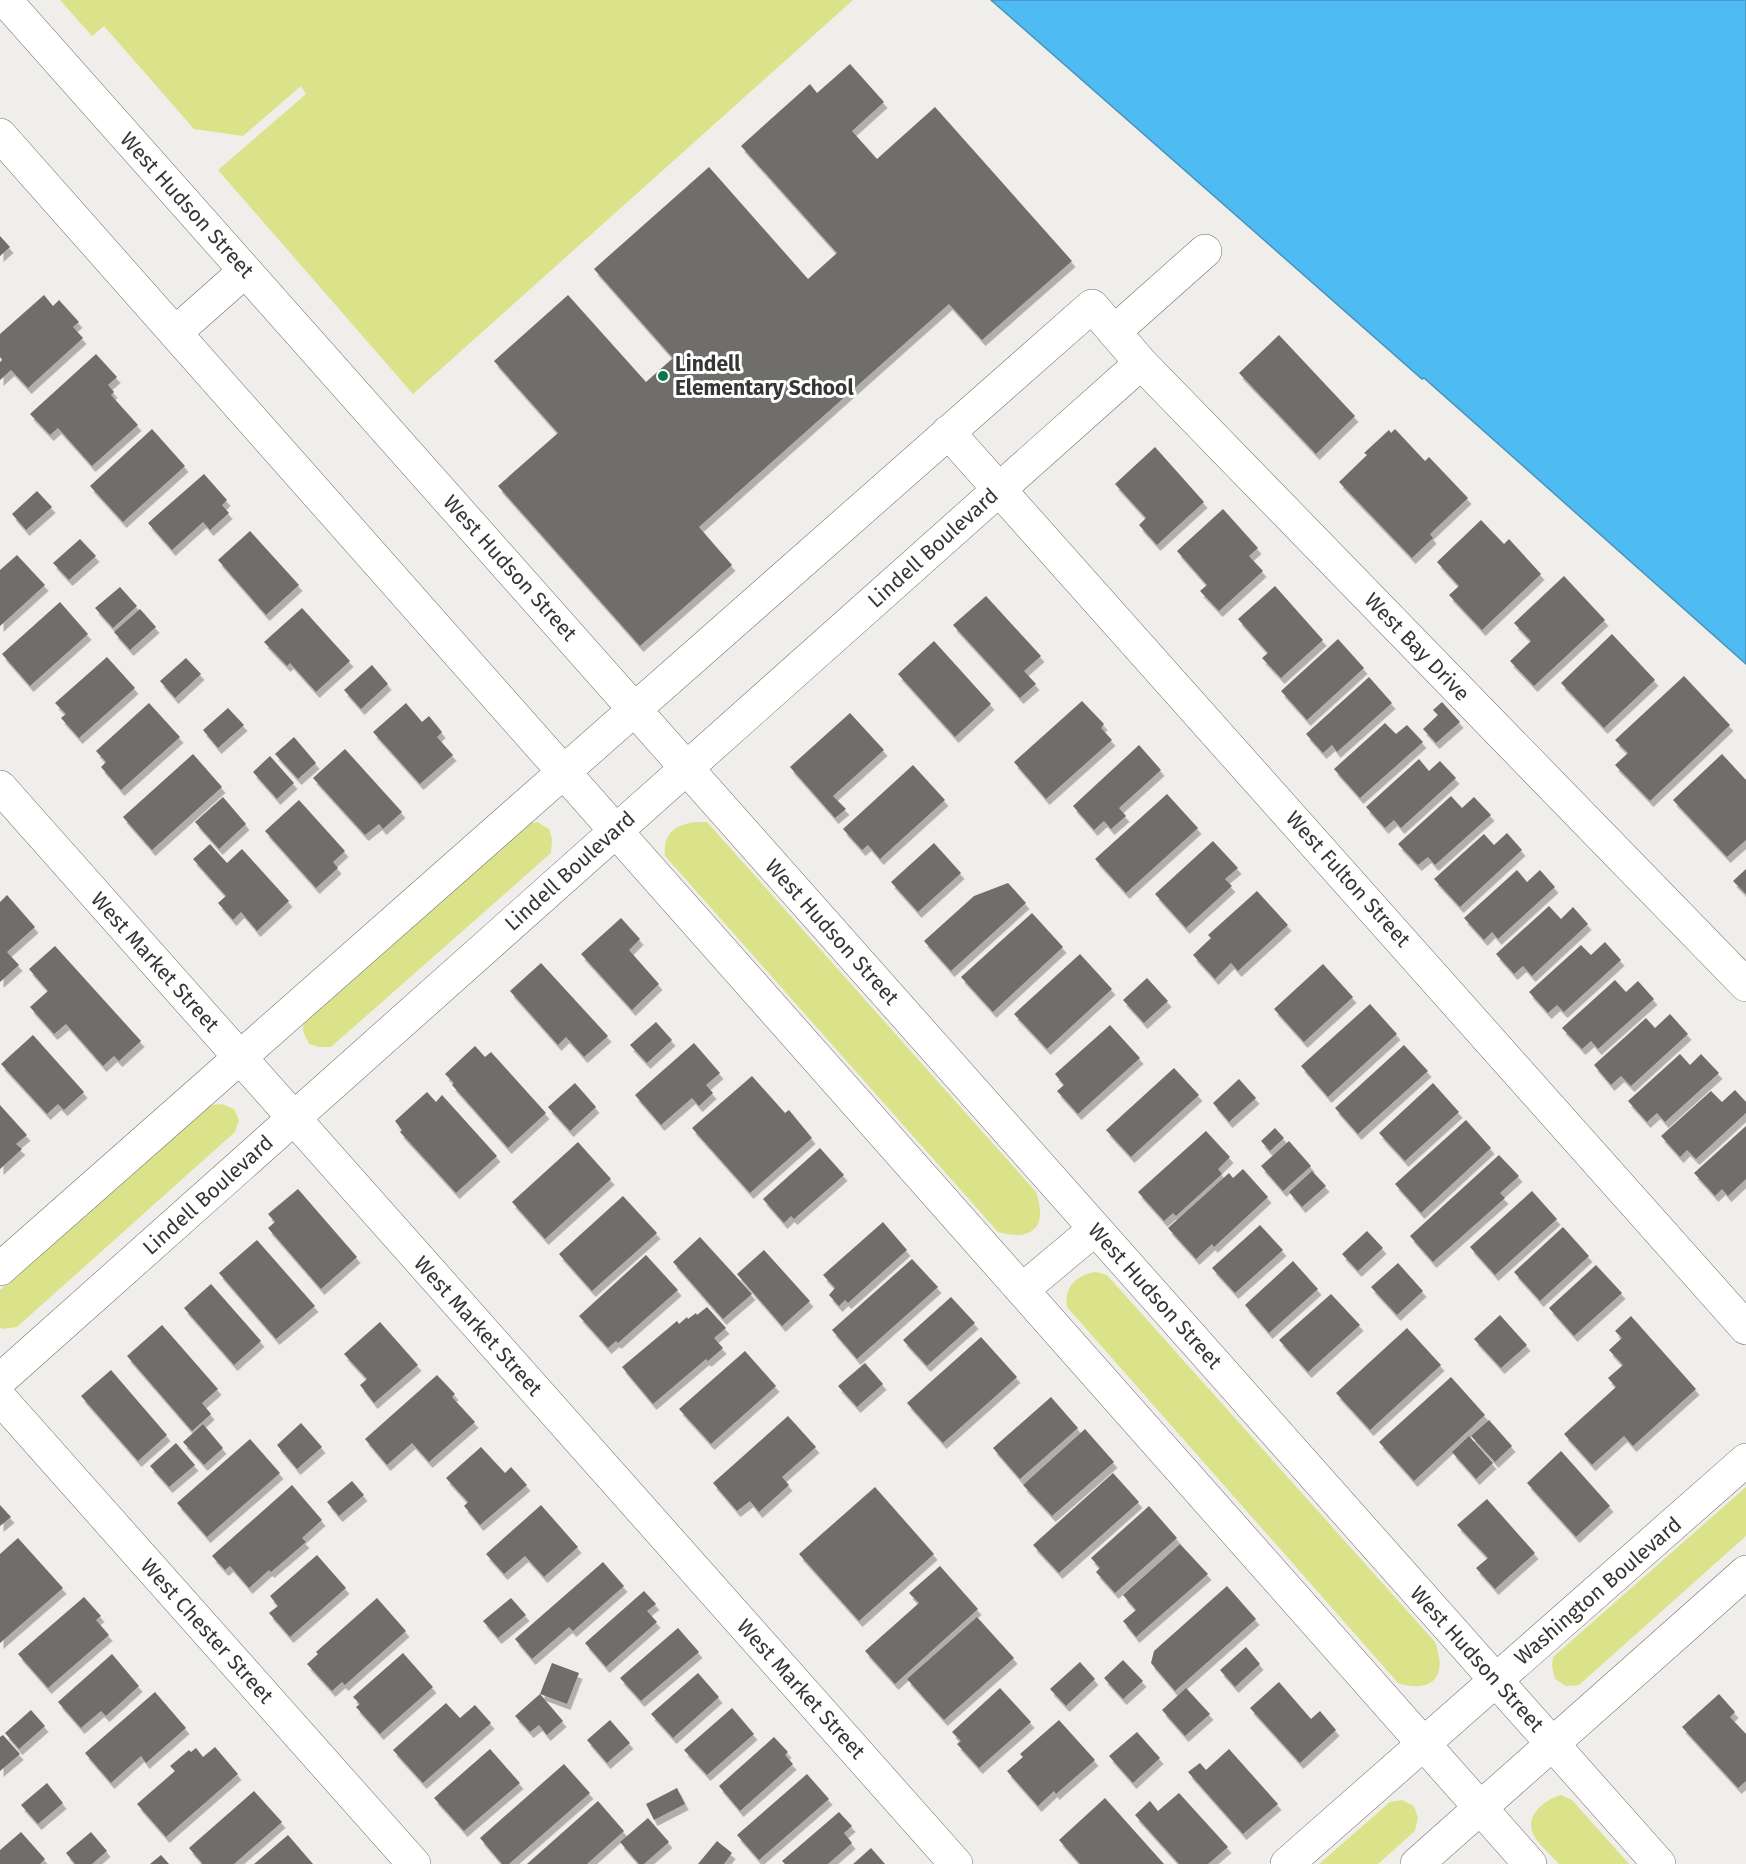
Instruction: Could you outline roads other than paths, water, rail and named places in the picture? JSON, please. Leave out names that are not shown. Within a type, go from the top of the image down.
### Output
[{"type":"street","name":"West Hudson Street","points":[[5,0],[1659,1864]]},
{"type":"street","points":[[0,135],[1530,1864]]},
{"type":"street","points":[[1114,332],[1205,250]]},
{"type":"street","points":[[175,333],[245,271]]},
{"type":"street","name":"West Bay Drive","points":[[948,432],[1092,306],[1141,363],[1746,985]]},
{"type":"street","name":"Lindell Boulevard","points":[[0,1380],[1141,363]]},
{"type":"street","points":[[0,1269],[948,432]]},
{"type":"street","name":"West Fulton Street","points":[[948,432],[1746,1328]]},
{"type":"street","name":"West Market Street","points":[[0,787],[956,1864]]},
{"type":"street","points":[[1022,1290],[1095,1229]]},
{"type":"street","name":"West Chester Street","points":[[0,1398],[414,1864]]},
{"type":"street","name":"Washington Boulevard","points":[[1287,1864],[1746,1460]]},
{"type":"street","points":[[1417,1864],[1746,1572]]},
{"type":"water","points":[[991,0],[1746,0],[1746,664],[1424,378],[1422,379]]},
{"type":"place","name":"Lindell Elementary School","points":[[663,376]]}]
